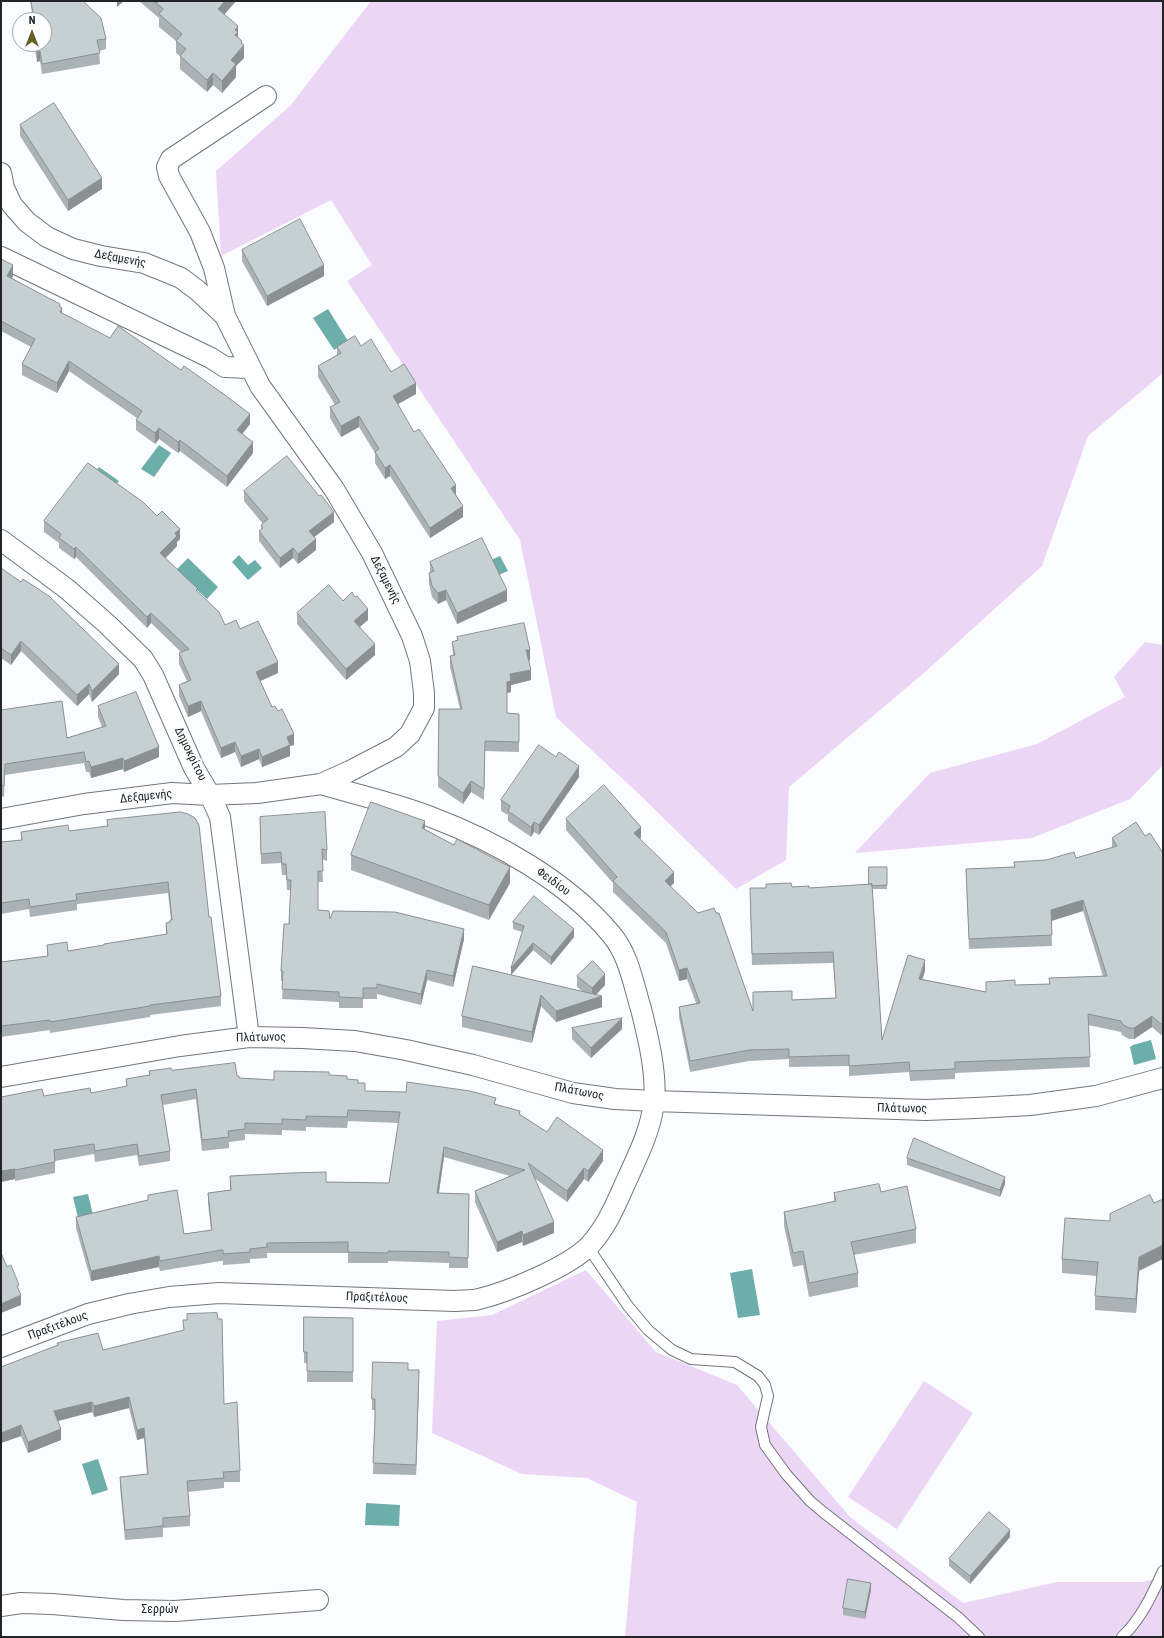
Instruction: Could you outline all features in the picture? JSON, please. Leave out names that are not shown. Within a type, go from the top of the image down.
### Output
[{"type":"street","points":[[225,316],[214,268],[203,239],[169,176],[167,166],[171,159],[266,96]]},
{"type":"street","name":"Δεξαμενής","points":[[1,173],[4,188],[12,205],[27,222],[47,237],[73,249],[101,256],[144,263],[181,278],[197,290],[225,316],[260,386],[334,489],[385,579],[405,620],[420,661],[424,693],[424,708],[410,734],[396,746],[350,772],[321,784],[257,793],[172,793],[84,804],[1,819]]},
{"type":"street","points":[[1,257],[225,367],[250,368]]},
{"type":"street","name":"Δημοκρίτου","points":[[1,540],[67,589],[107,624],[142,659],[153,675],[194,768],[210,794],[220,817],[249,1037]]},
{"type":"street","name":"Φειδίου","points":[[321,784],[430,816],[487,841],[532,867],[566,890],[586,909],[614,939],[622,950],[629,969],[644,1023],[653,1064],[654,1101]]},
{"type":"street","name":"Πλάτωνος","points":[[1,1077],[180,1046],[249,1037],[355,1041],[406,1050],[473,1065],[573,1093],[615,1099],[654,1101],[926,1110],[1030,1105],[1096,1096],[1162,1080]]},
{"type":"street","name":"Πραξιτέλους","points":[[1,1347],[88,1314],[129,1304],[176,1296],[219,1293],[455,1301],[477,1300],[505,1291],[540,1276],[567,1262],[588,1247],[609,1217],[646,1140],[654,1101]]},
{"type":"street","name":"Σερρών","points":[[1,1606],[21,1603],[123,1610],[175,1611],[318,1600]]},
{"type":"lane","points":[[588,1247],[628,1306],[648,1330],[672,1350],[692,1359],[735,1362],[758,1376],[765,1385],[768,1396],[761,1427],[765,1445],[786,1474],[823,1512],[959,1618],[979,1637]]},
{"type":"lane","points":[[1122,1637],[1134,1625],[1154,1591],[1163,1571]]},
{"type":"shaded area","points":[[371,1],[1163,1],[1163,373],[1088,436],[1042,566],[925,672],[789,787],[786,860],[736,889],[641,796],[556,717],[520,540],[347,281],[372,265],[331,200],[221,256],[216,171],[290,106]]},
{"type":"shaded area","points":[[1145,642],[1163,645],[1163,765],[1130,799],[1032,838],[855,853],[930,773],[1037,744],[1125,697],[1114,677]]},
{"type":"shaded area","points":[[586,1270],[656,1352],[737,1385],[850,1517],[963,1603],[1057,1582],[1142,1582],[1163,1577],[1163,1637],[625,1637],[637,1502],[587,1478],[522,1474],[432,1433],[437,1321],[492,1315]]},
{"type":"shaded area","points":[[924,1381],[973,1413],[897,1529],[848,1497]]},
{"type":"water","points":[[328,309],[348,341],[334,350],[313,318]]},
{"type":"water","points":[[159,445],[171,453],[154,477],[141,469]]},
{"type":"water","points":[[99,467],[119,481],[111,491],[92,476]]},
{"type":"water","points":[[239,555],[248,565],[255,560],[262,568],[248,580],[232,562]]},
{"type":"water","points":[[500,556],[508,571],[496,576],[482,564]]},
{"type":"water","points":[[188,558],[218,587],[207,599],[176,570]]},
{"type":"water","points":[[1151,1040],[1156,1059],[1134,1065],[1130,1047]]},
{"type":"water","points":[[88,1194],[94,1219],[79,1222],[73,1197]]},
{"type":"water","points":[[752,1269],[760,1315],[738,1318],[730,1273]]},
{"type":"water","points":[[98,1459],[108,1490],[92,1495],[82,1464]]},
{"type":"water","points":[[366,1503],[400,1505],[399,1526],[365,1525]]},
{"type":"building","points":[[31,1],[83,1],[101,18],[106,39],[97,40],[100,53],[42,64],[40,52],[52,52],[52,12],[33,12]]},
{"type":"building","points":[[154,1],[157,1],[157,3],[159,1],[225,1],[218,9],[238,26],[235,30],[238,32],[235,35],[244,45],[231,60],[236,64],[222,81],[213,73],[207,80],[180,56],[186,49],[176,41],[182,34],[159,14],[163,9]]},
{"type":"building","points":[[54,103],[102,178],[68,200],[20,125]]},
{"type":"building","points":[[300,219],[324,265],[267,296],[242,250]]},
{"type":"building","points":[[1,259],[13,265],[7,276],[60,304],[59,306],[62,308],[60,312],[110,338],[118,326],[181,370],[184,366],[250,414],[237,430],[253,442],[227,476],[180,440],[178,442],[159,428],[155,433],[136,420],[142,411],[69,361],[57,383],[22,364],[35,339],[1,321]]},
{"type":"building","points":[[355,336],[361,346],[371,339],[391,372],[404,364],[416,383],[393,396],[414,432],[419,429],[456,485],[451,488],[463,506],[430,528],[390,465],[385,468],[375,452],[379,449],[359,416],[341,426],[330,407],[340,402],[318,366],[341,353],[337,347]]},
{"type":"building","points":[[287,456],[319,496],[321,495],[334,512],[309,531],[316,539],[298,554],[293,548],[280,558],[259,531],[263,528],[261,525],[268,519],[244,491]]},
{"type":"building","points":[[88,463],[143,502],[157,516],[162,511],[180,529],[175,533],[177,536],[160,553],[198,589],[196,590],[219,612],[225,625],[236,620],[240,629],[258,621],[278,662],[256,672],[272,707],[275,706],[278,711],[282,709],[294,734],[287,737],[290,745],[262,757],[259,749],[241,756],[235,742],[221,748],[201,701],[188,706],[179,685],[191,680],[179,653],[189,649],[151,613],[147,617],[76,547],[74,549],[59,538],[61,534],[44,521]]},
{"type":"building","points":[[482,538],[507,590],[457,613],[446,590],[438,593],[432,586],[429,573],[434,571],[430,562]]},
{"type":"building","points":[[1,568],[21,582],[23,579],[49,596],[119,664],[92,691],[89,684],[77,695],[21,641],[11,655],[1,648]]},
{"type":"building","points":[[329,585],[343,601],[352,592],[355,597],[357,596],[368,609],[354,621],[375,644],[346,669],[297,613]]},
{"type":"building","points":[[524,623],[530,650],[526,650],[531,670],[510,674],[511,681],[507,682],[507,713],[519,714],[519,742],[485,741],[484,789],[471,781],[463,793],[438,776],[439,709],[462,709],[450,656],[455,655],[452,642],[458,640],[457,637]]},
{"type":"building","points":[[136,692],[159,747],[124,761],[123,758],[91,767],[89,761],[86,762],[84,752],[5,764],[4,786],[1,785],[1,710],[62,701],[67,738],[106,726],[98,706]]},
{"type":"building","points":[[539,745],[556,757],[559,752],[579,766],[539,825],[534,822],[531,827],[508,811],[510,806],[501,800]]},
{"type":"building","points":[[604,785],[641,827],[634,833],[674,872],[665,881],[698,913],[714,908],[716,913],[719,913],[753,1011],[753,992],[792,991],[792,1000],[836,998],[833,952],[752,954],[750,888],[766,888],[766,884],[791,883],[792,887],[809,886],[809,888],[872,884],[882,1040],[908,955],[925,960],[919,979],[986,992],[986,982],[1015,980],[1015,985],[1050,984],[1049,978],[1107,976],[1083,900],[1051,910],[1052,935],[969,939],[966,869],[1015,867],[1014,862],[1046,860],[1074,852],[1076,858],[1117,846],[1112,838],[1136,822],[1145,836],[1150,833],[1163,853],[1163,1024],[1152,1016],[1134,1028],[1129,1028],[1122,1024],[1121,1021],[1088,1014],[1090,1057],[955,1062],[955,1069],[910,1071],[909,1062],[849,1066],[849,1055],[789,1057],[789,1049],[749,1050],[690,1061],[679,1007],[700,1003],[687,968],[679,970],[666,932],[613,881],[617,877],[566,819]]},
{"type":"building","points":[[371,802],[425,821],[422,828],[454,845],[457,839],[510,867],[489,905],[351,855]]},
{"type":"building","points":[[181,812],[195,818],[199,825],[209,917],[211,917],[221,996],[150,1005],[50,1022],[50,1020],[1,1026],[1,962],[48,956],[47,945],[67,942],[68,951],[167,934],[166,923],[172,920],[168,882],[76,894],[77,900],[30,907],[29,899],[1,903],[1,842],[22,840],[21,832],[68,825],[69,831],[108,826],[107,820]]},
{"type":"building","points":[[325,812],[327,850],[322,849],[323,871],[318,871],[318,910],[329,911],[330,919],[333,911],[395,912],[464,929],[453,976],[427,970],[421,994],[377,984],[377,988],[363,988],[363,998],[339,997],[339,992],[282,989],[283,971],[281,971],[284,924],[289,924],[291,880],[287,880],[286,864],[282,864],[281,852],[261,854],[260,817]]},
{"type":"building","points":[[869,867],[887,867],[887,885],[872,886],[872,884],[869,884]]},
{"type":"building","points":[[534,896],[574,929],[551,957],[533,943],[511,968],[524,926],[513,922]]},
{"type":"building","points":[[593,961],[605,974],[592,988],[577,976]]},
{"type":"building","points":[[473,966],[602,996],[556,1011],[541,995],[532,1032],[462,1016]]},
{"type":"building","points":[[622,1018],[591,1048],[572,1028]]},
{"type":"building","points":[[235,1063],[237,1076],[239,1076],[239,1078],[274,1080],[274,1071],[329,1072],[329,1075],[347,1076],[347,1079],[358,1080],[358,1083],[365,1083],[365,1091],[406,1092],[407,1082],[470,1091],[496,1098],[494,1104],[520,1111],[519,1114],[547,1132],[557,1117],[603,1150],[588,1171],[584,1168],[567,1191],[528,1163],[554,1222],[523,1235],[522,1231],[497,1242],[475,1191],[525,1170],[444,1147],[437,1193],[469,1194],[468,1258],[449,1257],[449,1252],[348,1252],[348,1242],[267,1243],[267,1247],[250,1249],[250,1252],[223,1254],[223,1250],[221,1250],[160,1261],[159,1256],[91,1271],[76,1217],[148,1200],[148,1195],[177,1190],[184,1234],[212,1230],[208,1193],[231,1190],[230,1176],[326,1172],[326,1182],[389,1183],[400,1112],[348,1110],[347,1117],[306,1116],[306,1120],[282,1119],[282,1124],[245,1123],[245,1129],[228,1131],[229,1137],[202,1140],[196,1089],[161,1095],[170,1151],[139,1156],[137,1144],[95,1151],[94,1144],[54,1150],[55,1162],[15,1170],[1,1171],[1,1097],[42,1089],[44,1096],[90,1088],[91,1093],[127,1086],[126,1079],[150,1075],[149,1071]]},
{"type":"building","points":[[914,1138],[1005,1177],[1000,1190],[907,1158]]},
{"type":"building","points":[[879,1184],[881,1192],[907,1186],[916,1229],[851,1242],[858,1273],[809,1283],[803,1251],[793,1253],[784,1212],[836,1201],[834,1193]]},
{"type":"building","points":[[1150,1195],[1154,1203],[1163,1199],[1163,1245],[1139,1257],[1136,1299],[1095,1296],[1098,1262],[1062,1259],[1065,1218],[1110,1221],[1110,1214]]},
{"type":"building","points":[[1,1253],[7,1267],[11,1265],[19,1285],[17,1286],[21,1295],[1,1304]]},
{"type":"building","points":[[217,1313],[218,1319],[222,1319],[224,1404],[237,1402],[240,1471],[223,1472],[224,1478],[187,1481],[190,1516],[163,1518],[163,1526],[125,1530],[120,1477],[148,1474],[144,1428],[137,1430],[129,1397],[94,1406],[92,1402],[54,1411],[61,1429],[28,1442],[21,1425],[1,1433],[1,1367],[58,1345],[57,1343],[98,1333],[103,1350],[184,1330],[183,1320],[187,1320],[187,1314]]},
{"type":"building","points":[[304,1317],[353,1318],[353,1372],[307,1371],[307,1352],[304,1352]]},
{"type":"building","points":[[373,1362],[408,1363],[408,1370],[419,1370],[416,1465],[373,1463],[375,1399],[372,1399]]},
{"type":"building","points":[[989,1512],[1010,1530],[970,1576],[949,1559]]},
{"type":"building","points":[[848,1579],[871,1583],[865,1612],[843,1608]]}]
